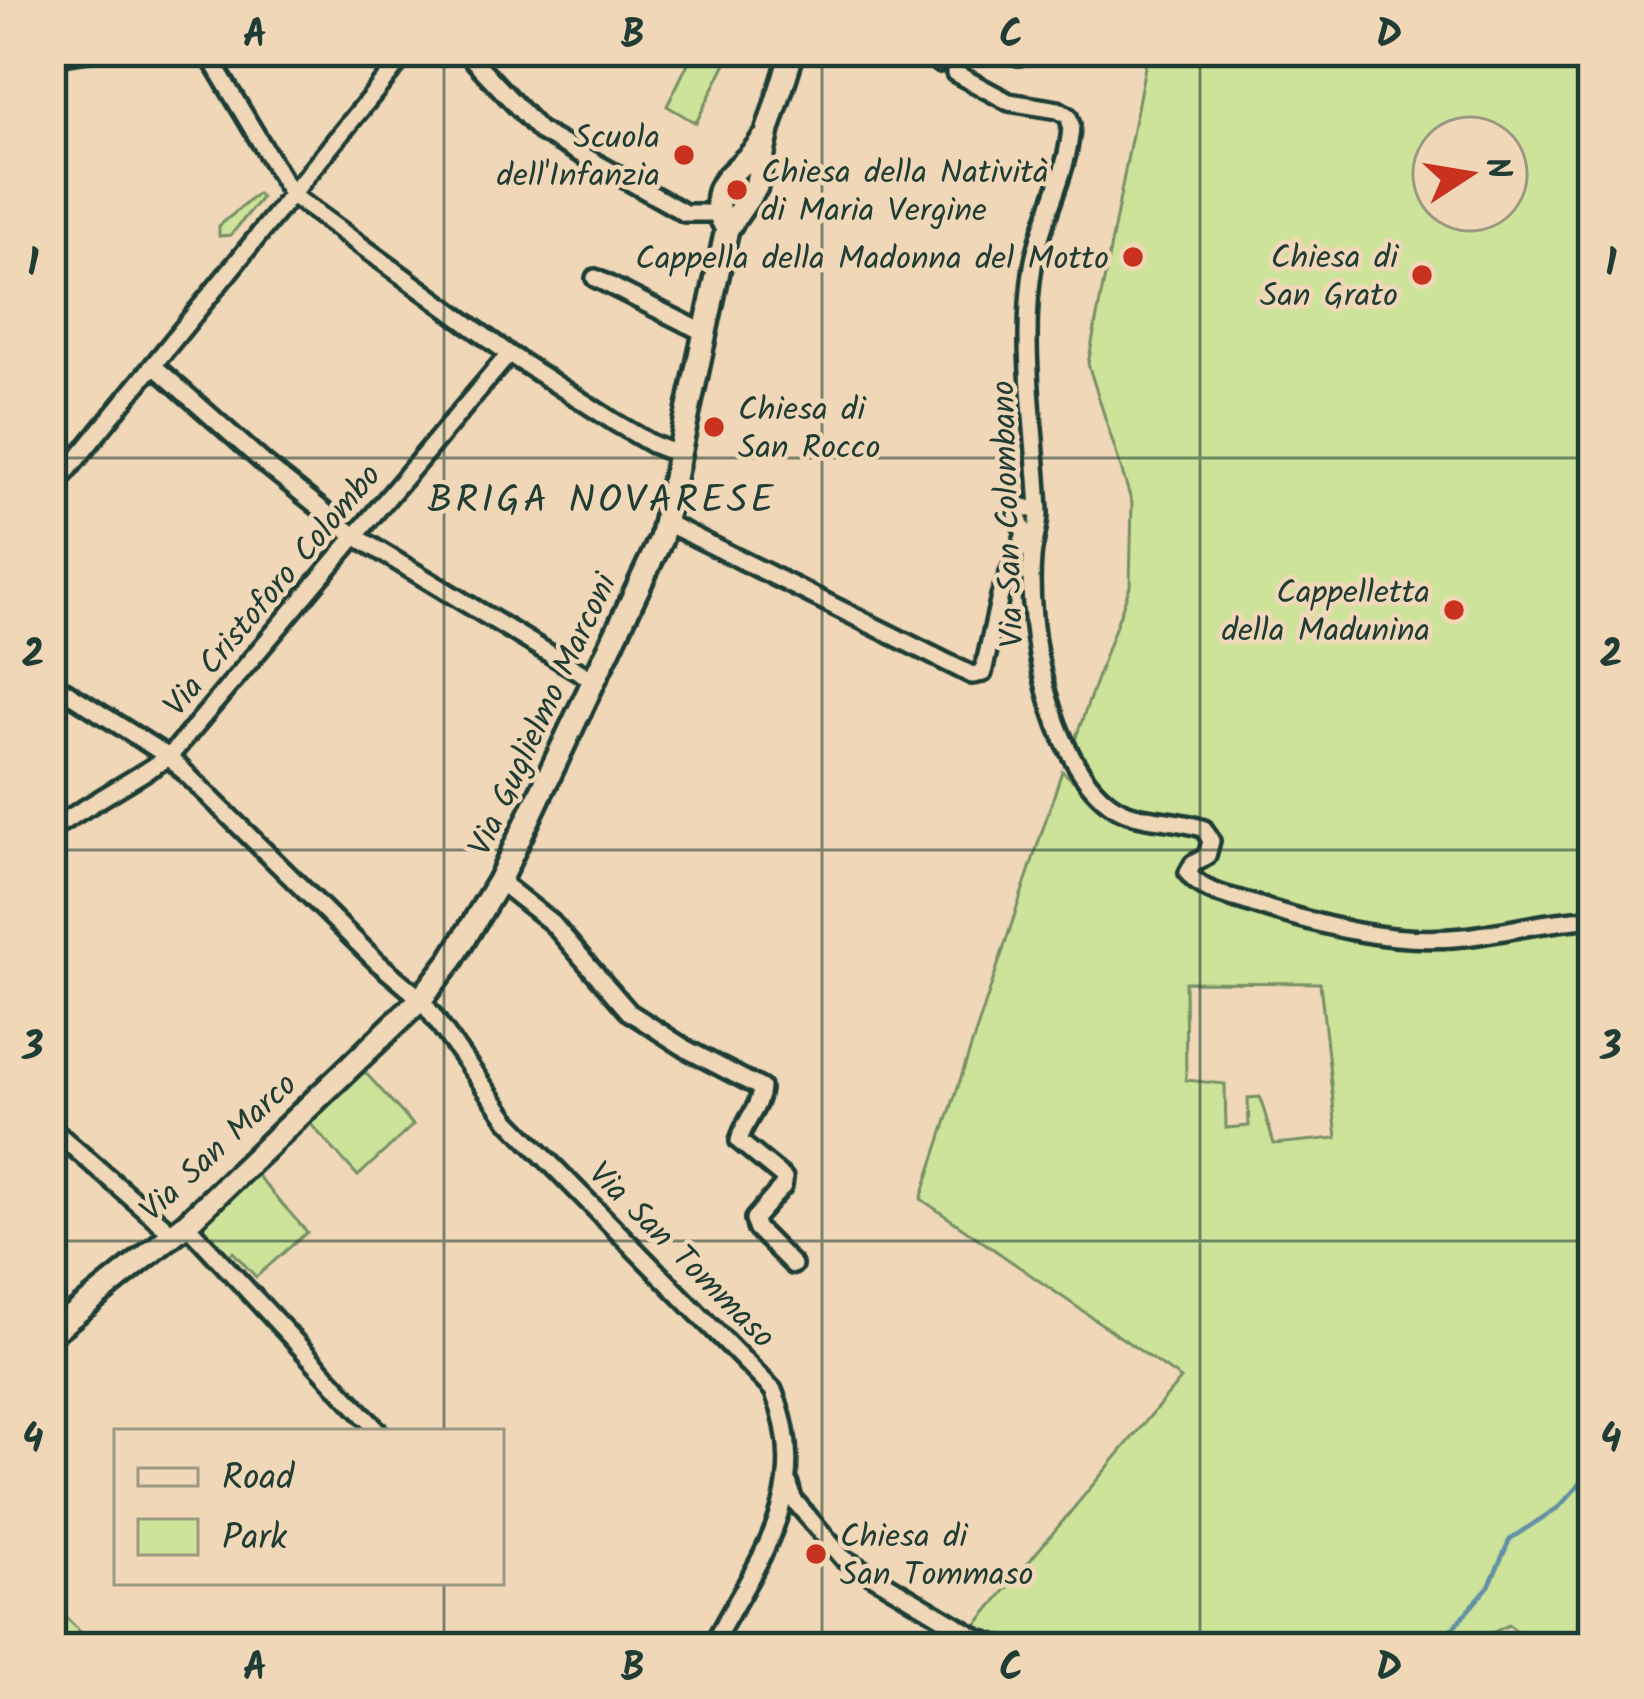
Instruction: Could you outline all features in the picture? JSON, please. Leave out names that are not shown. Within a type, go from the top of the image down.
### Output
[{"type":"street","points":[[51,58],[94,51]]},
{"type":"street","points":[[206,51],[292,195],[509,354],[616,423],[680,455]]},
{"type":"street","points":[[51,490],[408,51]]},
{"type":"street","points":[[465,51],[540,131],[685,213],[722,221]]},
{"type":"street","name":"Via Guglielmo Marconi","points":[[421,999],[452,959],[499,880],[661,539],[705,333],[722,221],[755,187],[793,51]]},
{"type":"street","points":[[925,51],[939,63]]},
{"type":"street","name":"Via San Colombano","points":[[955,73],[1010,102],[1058,110],[1068,116],[1071,125],[1033,267],[1028,340],[1039,511],[1032,558],[1034,612],[1058,733],[1080,776],[1112,805],[1149,820],[1204,829],[1211,841],[1207,856],[1188,873],[1193,880],[1293,917],[1376,937],[1427,940],[1593,919]]},
{"type":"street","points":[[595,278],[705,333]]},
{"type":"street","name":"Via Cristoforo Colombo","points":[[51,829],[169,757],[509,354]]},
{"type":"street","points":[[153,364],[355,536],[593,680]]},
{"type":"street","points":[[665,522],[972,675],[983,673],[1000,596],[1025,534],[1017,515],[1024,507],[1039,511]]},
{"type":"street","name":"Via San Tommaso","points":[[51,682],[169,757],[377,962],[421,999],[508,1120],[773,1390],[785,1425],[789,1481],[784,1508],[711,1648]]},
{"type":"street","points":[[499,880],[552,923],[629,1012],[761,1088],[760,1102],[744,1122],[739,1141],[784,1178],[784,1186],[754,1219],[756,1228],[793,1265]]},
{"type":"street","name":"Via San Marco","points":[[51,1333],[179,1228],[421,999]]},
{"type":"street","points":[[51,1127],[179,1228],[376,1429]]},
{"type":"street","points":[[789,1481],[793,1499],[842,1558],[979,1639],[1006,1648]]},
{"type":"green space","points":[[694,51],[711,51],[727,61],[696,123],[667,106]]},
{"type":"green space","points":[[1148,51],[1593,51],[1593,1648],[1540,1648],[1509,1625],[1460,1648],[1017,1648],[973,1629],[1181,1379],[921,1199],[1062,771],[1106,809],[1203,831],[1209,841],[1186,873],[1211,894],[1320,929],[1324,921],[1233,897],[1201,882],[1191,872],[1209,857],[1213,841],[1205,831],[1109,799],[1071,751],[1130,586],[1132,503],[1088,364]],"holes":[[[1185,982],[1320,983],[1337,1138],[1274,1144],[1260,1097],[1248,1098],[1249,1126],[1226,1128],[1225,1084],[1186,1080]]]},
{"type":"green space","points":[[257,194],[261,198],[231,235],[219,236],[219,226]]},
{"type":"green space","points":[[362,1069],[413,1125],[358,1176],[307,1120]]},
{"type":"green space","points":[[254,1172],[307,1232],[256,1277],[233,1252],[222,1261],[192,1227]]},
{"type":"green space","points":[[51,1602],[96,1648],[51,1648]]},
{"type":"waterway","points":[[1420,1648],[1453,1628],[1489,1586],[1510,1539],[1559,1507],[1593,1469]]},
{"type":"place","name":"Scuola dell'Infanzia","points":[[684,155]]},
{"type":"place","name":"Chiesa della Natività di Maria Vergine","points":[[737,190]]},
{"type":"place","name":"Cappella della Madonna del Motto","points":[[1133,257]]},
{"type":"place","name":"Chiesa di San Grato","points":[[1422,275]]},
{"type":"place","name":"Chiesa di San Rocco","points":[[714,427]]},
{"type":"place","name":"Cappelletta della Madunina","points":[[1454,610]]},
{"type":"place","name":"Chiesa di San Tommaso","points":[[816,1554]]},
{"type":"district","name":"BRIGA NOVARESE","points":[[602,498]]}]
